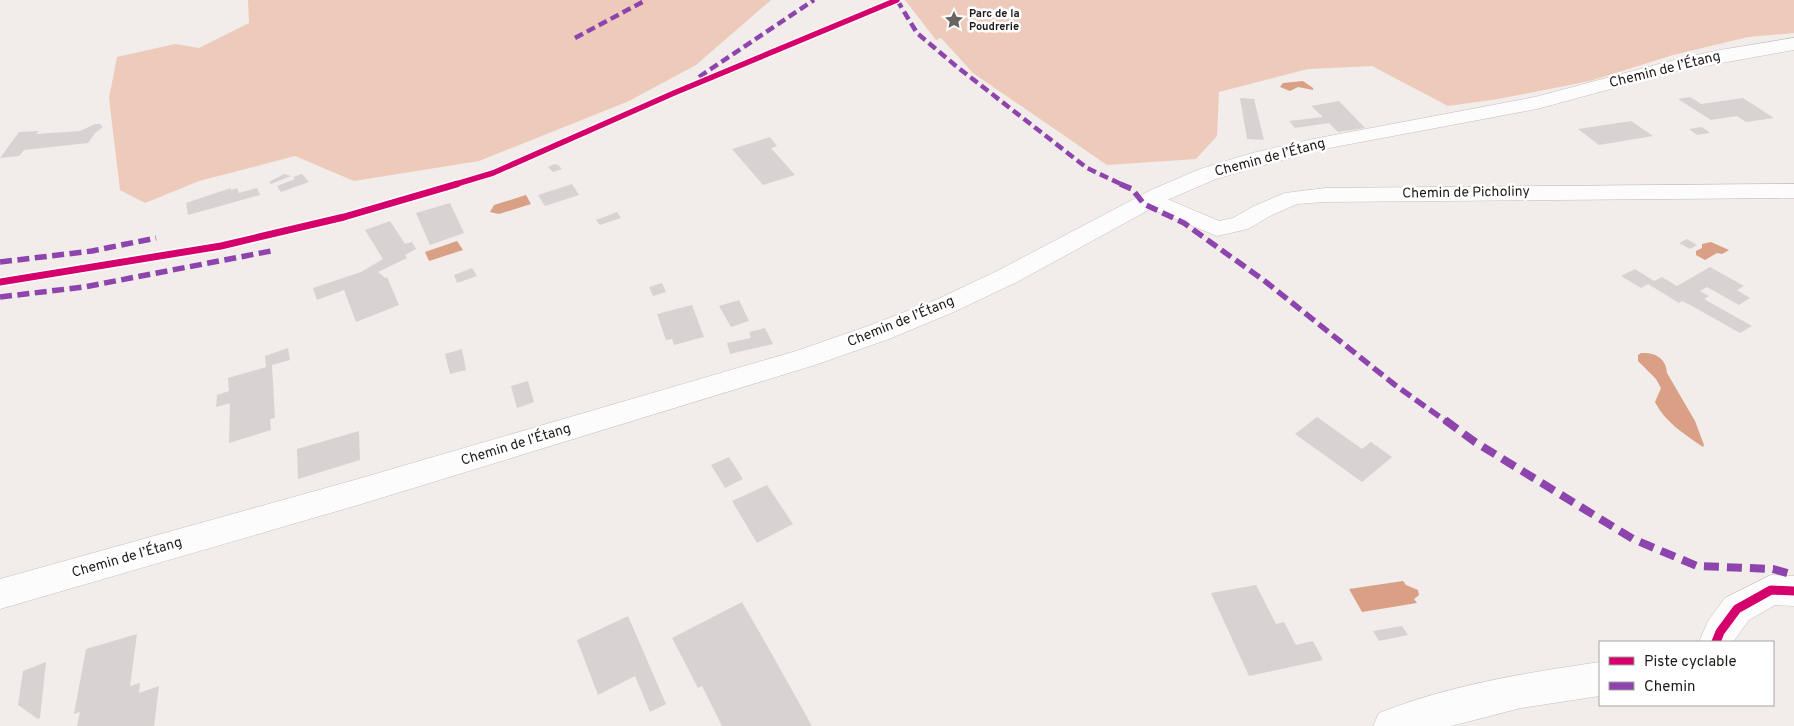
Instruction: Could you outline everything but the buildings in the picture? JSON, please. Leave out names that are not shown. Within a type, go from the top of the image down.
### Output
[{"type":"main road","name":"Chemin de l’Étang","points":[[0,594],[358,492],[815,355],[880,332],[947,305],[1008,276],[1150,200],[1208,174],[1260,158],[1313,145],[1537,103],[1674,66],[1720,56],[1794,44]]},
{"type":"main road","name":"Chemin de Picholiny","points":[[1150,200],[1217,229],[1240,224],[1262,211],[1293,198],[1325,195],[1794,191]]},
{"type":"main road","points":[[1716,641],[1720,632],[1737,609],[1771,590],[1794,591]]},
{"type":"main road","points":[[1392,726],[1427,714],[1521,691],[1599,680]]},
{"type":"shaded area","points":[[248,0],[771,0],[696,65],[629,101],[479,161],[354,181],[295,156],[199,181],[145,203],[120,190],[109,98],[117,57],[175,44],[199,48],[249,23]]},
{"type":"shaded area","points":[[905,0],[1794,0],[1794,33],[1748,37],[1673,55],[1590,81],[1498,99],[1448,106],[1372,66],[1308,69],[1219,92],[1217,136],[1196,159],[1107,165],[973,73],[941,38],[936,40]]},
{"type":"shaded area","points":[[1303,81],[1313,90],[1298,87],[1290,91],[1280,87],[1283,83]]},
{"type":"shaded area","points":[[526,195],[531,204],[499,214],[490,212],[494,205]]},
{"type":"shaded area","points":[[457,241],[463,250],[429,261],[425,252]]},
{"type":"shaded area","points":[[1711,242],[1729,250],[1722,254],[1717,253],[1705,260],[1696,255],[1696,251],[1702,248],[1702,244]]},
{"type":"shaded area","points":[[1641,353],[1655,355],[1664,363],[1667,373],[1695,421],[1704,445],[1703,447],[1676,427],[1659,409],[1655,402],[1661,388],[1656,379],[1638,361],[1638,355]]},
{"type":"shaded area","points":[[1403,581],[1406,585],[1418,590],[1419,595],[1414,599],[1417,603],[1362,612],[1349,589]]},
{"type":"marked path","points":[[575,38],[646,0]]},
{"type":"marked path","points":[[699,77],[814,0]]},
{"type":"marked path","points":[[897,0],[917,33],[956,66],[1087,168],[1132,189],[1144,204],[1184,223],[1266,282],[1395,385],[1475,442],[1633,539],[1697,566],[1773,569],[1794,575]]},
{"type":"marked path","points":[[0,262],[92,251],[156,238]]},
{"type":"marked path","points":[[0,297],[84,287],[271,251]]},
{"type":"cycle path","points":[[0,282],[221,246],[344,217],[493,173],[674,93],[897,0]]},
{"type":"cycle path","points":[[1716,641],[1720,632],[1737,609],[1771,590],[1794,591]]},
{"type":"place","name":"Parc de la Poudrerie","points":[[954,20]]}]
